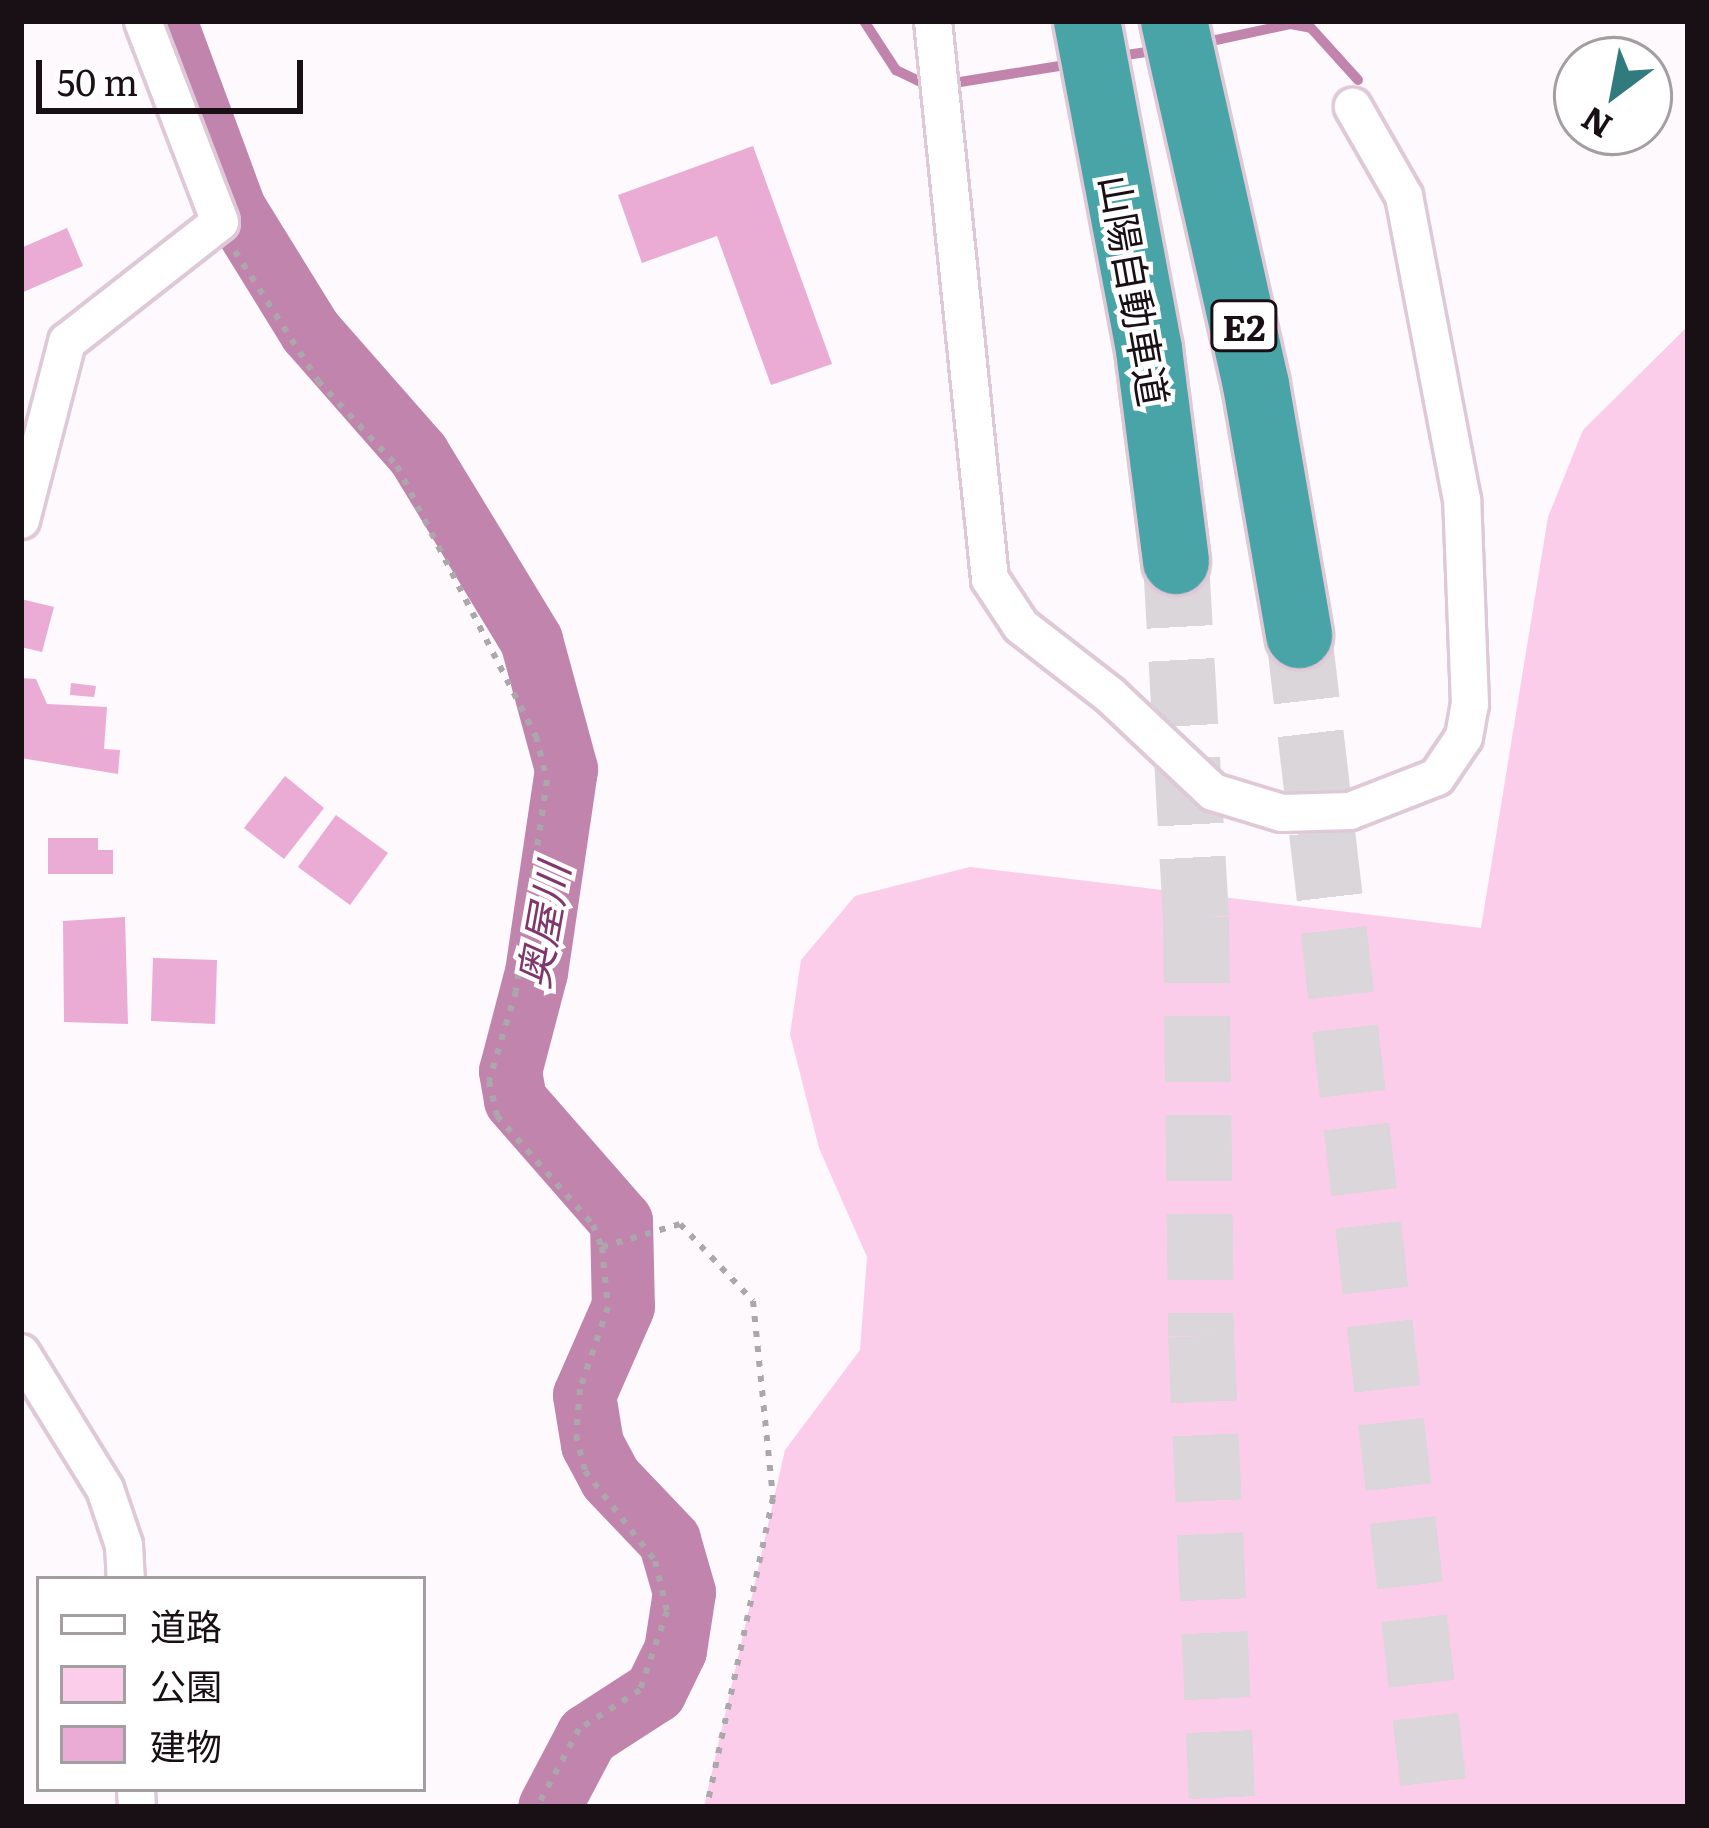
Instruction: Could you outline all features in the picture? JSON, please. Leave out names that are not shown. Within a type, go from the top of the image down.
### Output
[{"type":"highway","name":"山陽自動車道","points":[[1087,21],[1149,350],[1176,561]]},
{"type":"highway","name":"E2","points":[[1174,21],[1256,385],[1299,634]]},
{"type":"street","points":[[21,520],[67,342],[220,222],[143,21]]},
{"type":"street","points":[[933,21],[990,578],[1021,626],[1110,695],[1213,792],[1282,813],[1350,811],[1437,777],[1464,737],[1470,704],[1462,500],[1404,196],[1353,107]]},
{"type":"street","points":[[21,1353],[104,1489],[124,1545],[126,1576]]},
{"type":"path","points":[[220,222],[318,381],[397,466],[536,736],[547,781],[516,991],[489,1081],[497,1116],[593,1225],[602,1247],[608,1307],[580,1389],[576,1436],[585,1471],[656,1562],[667,1611],[640,1690],[579,1729],[537,1807]]},
{"type":"path","points":[[602,1247],[647,1228],[680,1224],[753,1301],[773,1498],[707,1807]]},
{"type":"green space","points":[[1688,326],[1688,1807],[704,1807],[785,1450],[860,1350],[867,1257],[819,1148],[790,1034],[801,960],[855,896],[970,867],[1481,928],[1548,517],[1583,430]]},
{"type":"building","points":[[753,146],[832,364],[771,385],[717,236],[642,263],[618,195]]},
{"type":"building","points":[[67,228],[83,266],[21,293],[21,248]]},
{"type":"building","points":[[21,599],[54,607],[42,652],[21,647]]},
{"type":"building","points":[[21,678],[36,679],[47,704],[107,707],[104,749],[120,750],[118,774],[21,758]]},
{"type":"building","points":[[71,683],[96,686],[94,697],[70,695]]},
{"type":"building","points":[[285,776],[324,808],[284,859],[244,828]]},
{"type":"building","points":[[336,815],[388,853],[350,905],[298,867]]},
{"type":"building","points":[[48,838],[98,838],[98,850],[113,850],[113,874],[48,874]]},
{"type":"building","points":[[125,917],[128,1024],[64,1022],[63,921]]},
{"type":"building","points":[[153,958],[217,960],[215,1024],[151,1021]]},
{"type":"waterway","name":"奥屋川","points":[[165,21],[234,208],[310,331],[418,454],[531,640],[566,769],[536,972],[510,1071],[515,1100],[621,1221],[623,1306],[584,1395],[592,1444],[610,1478],[669,1540],[684,1592],[675,1650],[655,1691],[587,1735],[549,1807]]},
{"type":"waterway","points":[[864,21],[896,70],[925,84]]},
{"type":"waterway","points":[[1202,43],[1291,24],[1311,28],[1358,80]]},
{"type":"waterway","points":[[1113,57],[1160,50]]},
{"type":"waterway","points":[[954,83],[1071,64]]},
{"type":"tunnel","points":[[1176,561],[1196,917],[1201,1336],[1222,1807]]},
{"type":"tunnel","points":[[1299,635],[1436,1807]]}]
